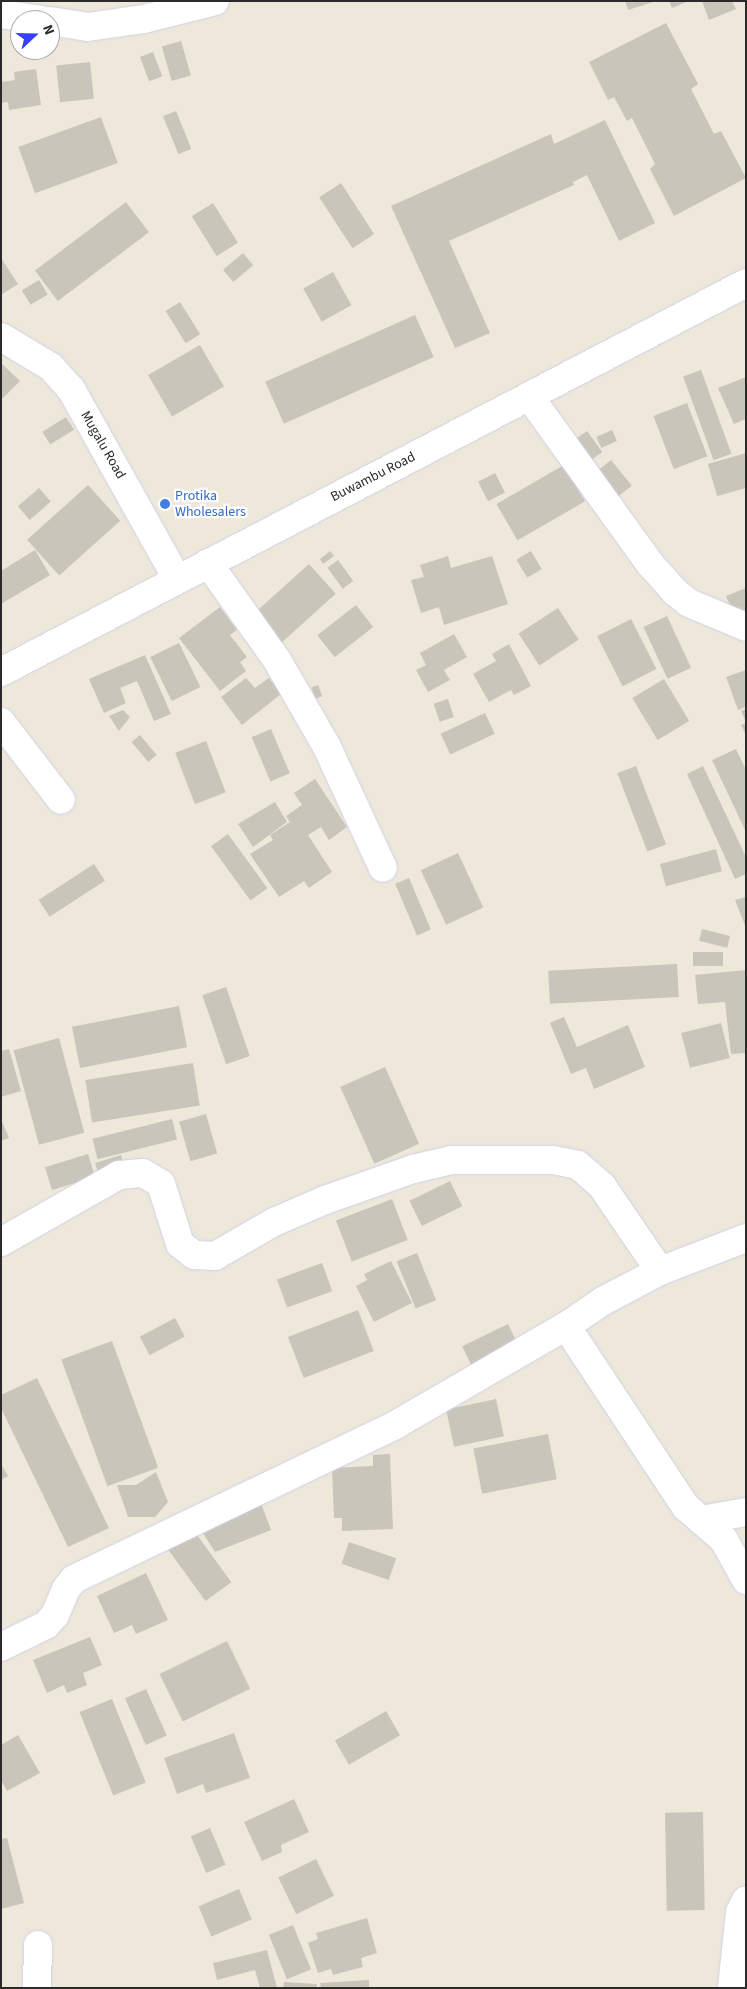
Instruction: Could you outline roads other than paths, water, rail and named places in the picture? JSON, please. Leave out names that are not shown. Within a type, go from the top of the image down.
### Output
[{"type":"street","points":[[60,23],[88,27],[144,19],[215,1]]},
{"type":"street","name":"Buwambu Road","points":[[1,672],[746,284]]},
{"type":"street","name":"Mugalu Road","points":[[1,337],[51,367],[71,389],[178,579]]},
{"type":"street","points":[[529,396],[651,565],[676,592],[689,603],[746,627]]},
{"type":"street","points":[[208,563],[277,660],[328,747],[383,868]]},
{"type":"street","points":[[1,722],[60,800]]},
{"type":"street","points":[[1,1242],[119,1175],[143,1173],[161,1184],[180,1244],[194,1256],[215,1256],[274,1222],[325,1200],[412,1169],[451,1160],[553,1160],[578,1165],[602,1186],[660,1271]]},
{"type":"street","points":[[1,1647],[46,1625],[74,1579],[397,1424],[566,1326],[603,1301],[660,1271],[746,1238]]},
{"type":"street","points":[[566,1326],[686,1507],[724,1540],[746,1580]]},
{"type":"street","points":[[701,1520],[746,1512]]},
{"type":"street","points":[[732,1988],[740,1912],[746,1900]]},
{"type":"street","points":[[37,1988],[38,1945]]},
{"type":"place","name":"Protika Wholesalers","points":[[165,504]]}]
